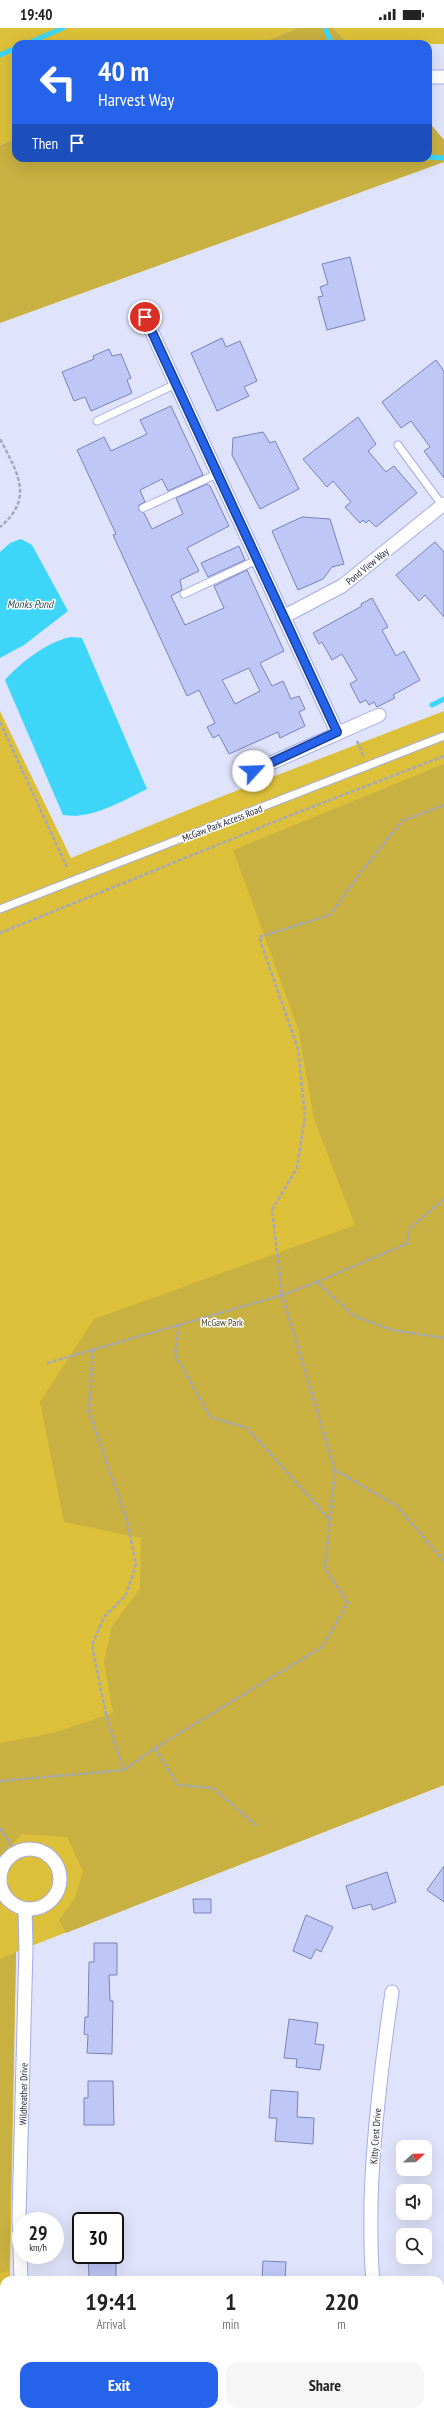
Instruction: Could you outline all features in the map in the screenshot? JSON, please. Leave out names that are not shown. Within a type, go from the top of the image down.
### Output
[{"type":"street","points":[[145,317],[337,732]]},
{"type":"street","name":"Pond View Way","points":[[283,617],[342,586],[443,505]]},
{"type":"street","points":[[253,771],[337,732],[379,715]]},
{"type":"street","points":[[31,1849],[46,1854],[54,1860],[61,1880],[56,1895],[45,1906],[35,1909],[25,1909],[8,1900],[0,1883],[3,1865],[16,1852],[31,1849]]},
{"type":"street","name":"Wildheather Drive","points":[[21,2276],[20,2217],[26,1948],[25,1909]]},
{"type":"street","name":"Kitty Crest Drive","points":[[372,2276],[370,2258],[372,2178],[378,2086],[392,1992]]},
{"type":"lane","points":[[97,421],[176,384]]},
{"type":"lane","points":[[398,445],[443,505]]},
{"type":"lane","points":[[143,508],[217,474]]},
{"type":"lane","points":[[184,594],[257,560]]},
{"type":"lane","name":"McGaw Park Access Road","points":[[0,909],[444,736]]},
{"type":"path","points":[[0,438],[14,465],[20,483],[20,497],[15,514],[0,527]]},
{"type":"path","points":[[0,722],[67,867]]},
{"type":"path","points":[[352,726],[374,783]]},
{"type":"path","points":[[0,933],[444,756]]},
{"type":"path","points":[[0,1781],[124,1770],[155,1748],[322,1647],[348,1603],[325,1568],[335,1470],[282,1296],[272,1210],[297,1168],[305,1116],[298,1049],[259,937],[330,915],[364,868],[402,821],[444,806]]},
{"type":"path","points":[[46,1363],[282,1296],[317,1282],[408,1243],[409,1229],[444,1199]]},
{"type":"path","points":[[317,1282],[354,1316],[392,1330],[444,1338]]},
{"type":"path","points":[[179,1325],[175,1354],[210,1417],[247,1428],[330,1520]]},
{"type":"path","points":[[93,1349],[89,1411],[126,1521],[136,1564],[126,1595],[104,1617],[92,1645],[106,1715],[124,1770]]},
{"type":"path","points":[[335,1470],[396,1506],[444,1561]]},
{"type":"path","points":[[155,1748],[178,1785],[213,1788],[258,1827]]},
{"type":"path","points":[[0,1828],[16,1852]]},
{"type":"green space","points":[[0,28],[298,28],[268,40],[12,40],[12,140],[0,145]]},
{"type":"green space","points":[[298,28],[333,28],[345,40],[268,40]]},
{"type":"green space","points":[[333,28],[444,28],[444,44],[432,44],[432,40],[345,40]]},
{"type":"green space","points":[[432,126],[444,140],[444,162],[0,323],[0,145],[12,140],[12,162],[432,162]]},
{"type":"green space","name":"McGaw Park","points":[[0,711],[71,858],[210,801],[444,711],[444,1785],[16,1952],[10,2276],[0,2276]]},
{"type":"green space","points":[[444,764],[444,1785],[66,1933],[59,1920],[75,1898],[83,1871],[67,1837],[22,1834],[0,1856],[0,1743],[53,1733],[113,1713],[104,1662],[112,1626],[140,1589],[141,1538],[64,1522],[40,1402],[94,1319],[355,1225],[314,1119],[298,1028],[233,850]]},
{"type":"green space","points":[[16,1952],[9,2271],[0,2273],[0,1959]]},
{"type":"water","name":"Monks Pond","points":[[21,539],[32,545],[68,611],[24,645],[0,658],[0,552],[10,543]]},
{"type":"water","points":[[71,637],[82,638],[147,789],[117,804],[95,812],[74,816],[63,815],[5,680],[19,666],[44,648],[53,643]]},
{"type":"building","points":[[350,257],[365,320],[327,330],[318,297],[323,296],[320,287],[328,284],[322,264]]},
{"type":"building","points":[[222,338],[226,347],[240,341],[257,381],[244,387],[249,396],[217,411],[191,353]]},
{"type":"building","points":[[109,349],[112,356],[121,354],[131,378],[127,380],[132,393],[91,411],[85,397],[74,401],[62,372],[94,359],[93,356]]},
{"type":"building","points":[[436,360],[444,371],[444,478],[424,451],[430,447],[411,421],[401,428],[382,402]]},
{"type":"building","points":[[171,406],[203,475],[168,491],[162,479],[140,490],[145,502],[139,505],[139,510],[144,513],[152,529],[183,514],[176,498],[207,484],[210,486],[229,526],[187,548],[199,571],[180,580],[182,590],[171,596],[185,625],[224,608],[214,586],[247,570],[284,651],[260,663],[272,686],[283,681],[291,699],[299,696],[305,709],[299,712],[305,726],[280,738],[278,732],[229,754],[219,735],[213,738],[207,727],[215,723],[199,690],[187,696],[113,535],[116,534],[77,450],[104,437],[111,451],[147,434],[140,420]],"holes":[[[249,668],[260,691],[235,704],[222,680]]]},
{"type":"building","points":[[358,417],[376,444],[368,451],[386,472],[394,466],[417,493],[376,527],[369,520],[366,523],[363,520],[360,523],[345,507],[351,502],[333,481],[327,487],[303,459]]},
{"type":"building","points":[[263,432],[270,443],[275,441],[299,489],[260,509],[232,455],[233,438]]},
{"type":"building","points":[[302,517],[330,519],[344,564],[332,567],[323,579],[298,590],[272,531]]},
{"type":"building","points":[[435,542],[444,552],[444,617],[425,595],[419,601],[396,575]]},
{"type":"building","points":[[239,546],[245,560],[208,577],[201,563]]},
{"type":"building","points":[[372,598],[388,627],[382,630],[396,656],[404,651],[420,680],[393,695],[395,698],[377,707],[374,702],[369,705],[366,700],[360,703],[350,684],[357,680],[342,654],[332,660],[322,642],[319,644],[313,633],[362,606],[361,604]]},
{"type":"building","points":[[444,1866],[444,1902],[427,1890]]},
{"type":"building","points":[[387,1872],[396,1902],[373,1910],[371,1904],[353,1909],[346,1886]]},
{"type":"building","points":[[193,1899],[211,1899],[211,1913],[194,1913]]},
{"type":"building","points":[[306,1915],[333,1927],[321,1952],[316,1949],[311,1959],[293,1951]]},
{"type":"building","points":[[94,1943],[117,1943],[117,1975],[109,1975],[110,2001],[113,2001],[112,2054],[87,2053],[88,2035],[84,2034],[85,2017],[88,2017],[89,1962],[94,1962]]},
{"type":"building","points":[[289,2019],[318,2023],[315,2044],[324,2045],[320,2070],[296,2067],[297,2059],[284,2058]]},
{"type":"building","points":[[88,2081],[113,2081],[114,2125],[84,2125],[84,2098],[88,2098]]},
{"type":"building","points":[[271,2090],[298,2092],[297,2117],[314,2118],[313,2144],[275,2141],[277,2118],[269,2118]]},
{"type":"building","points":[[263,2261],[286,2262],[285,2276],[262,2276]]},
{"type":"building","points":[[88,2264],[116,2264],[116,2276],[89,2276]]},
{"type":"waterway","points":[[35,40],[63,28]]},
{"type":"waterway","points":[[325,28],[330,40]]},
{"type":"waterway","points":[[0,55],[12,50]]},
{"type":"waterway","points":[[432,157],[444,158]]},
{"type":"waterway","points":[[432,705],[444,699]]},
{"type":"route","points":[[145,317],[337,732],[253,771]]}]
